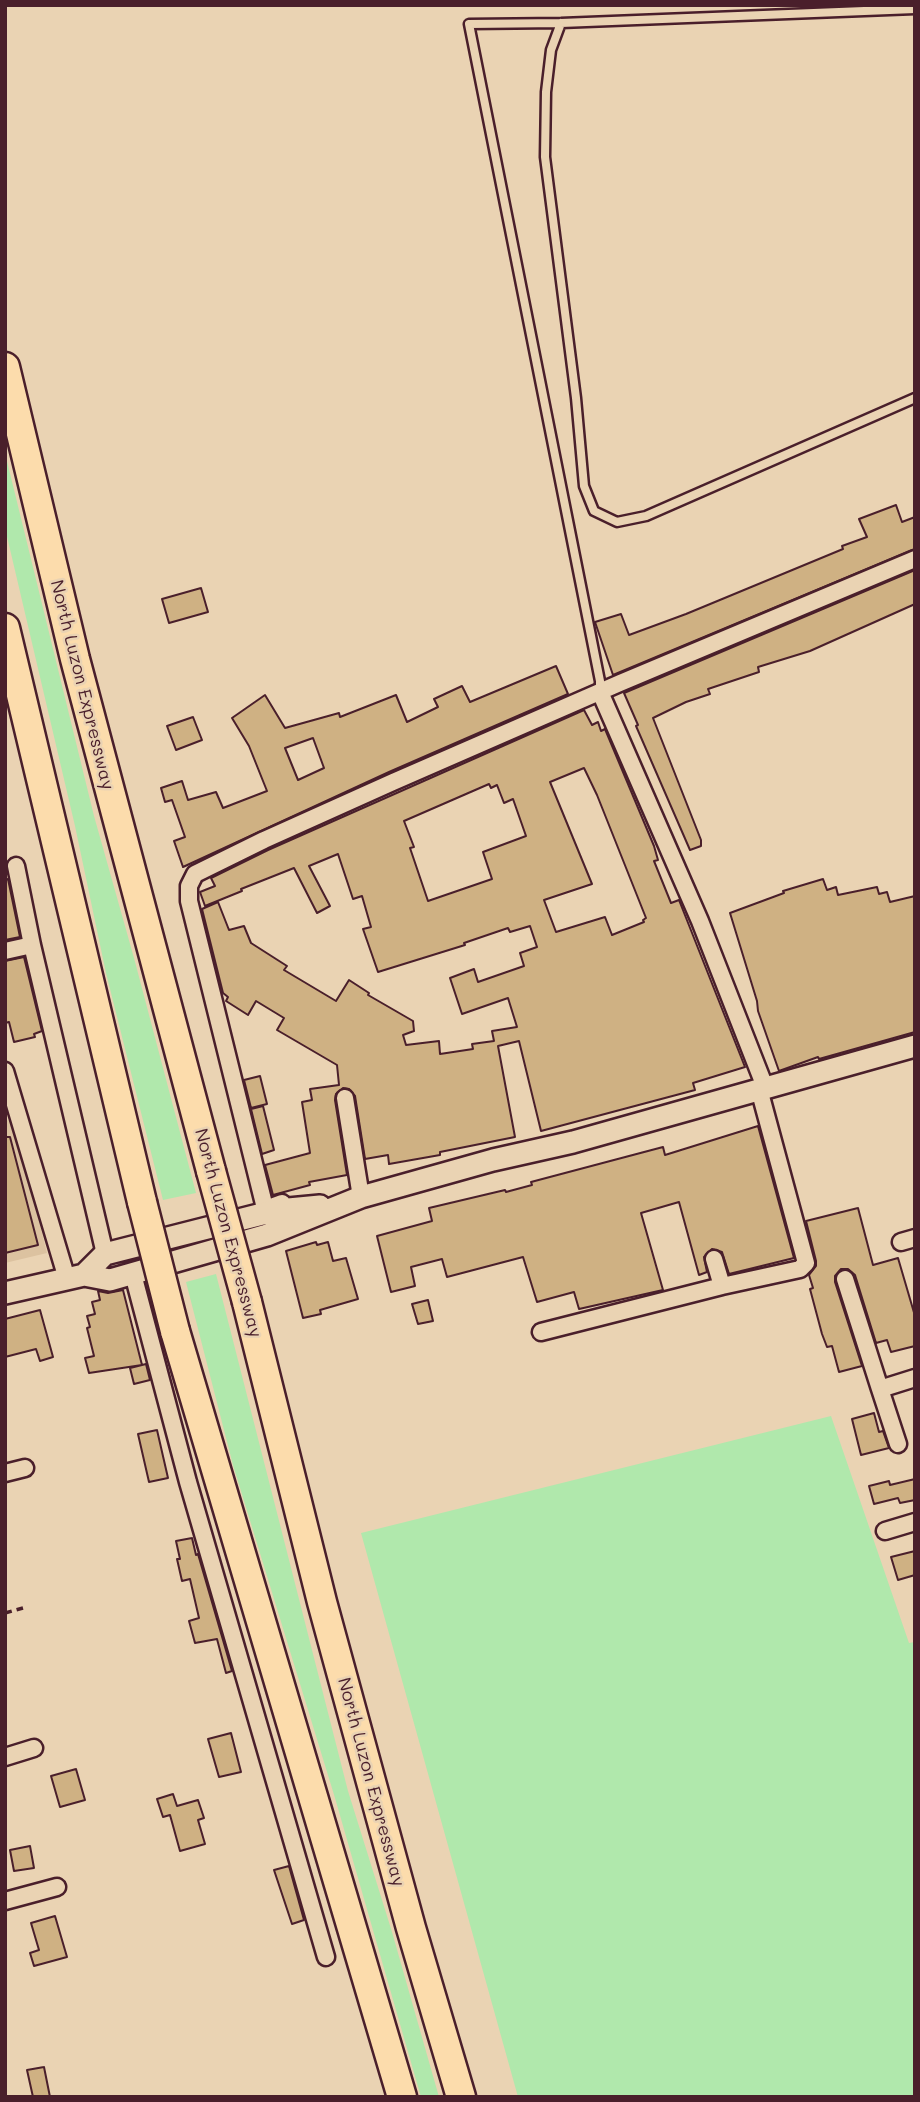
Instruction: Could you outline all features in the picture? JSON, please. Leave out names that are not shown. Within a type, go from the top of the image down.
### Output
[{"type":"highway","name":"North Luzon Expressway","points":[[5,367],[75,659],[247,1302],[333,1641],[411,1928],[461,2097]]},
{"type":"highway","points":[[5,628],[175,1331],[402,2097]]},
{"type":"main road","points":[[5,1293],[76,1277],[110,1280],[133,1274],[267,1236],[361,1197],[493,1160],[573,1142],[915,1046]]},
{"type":"main road","points":[[76,1277],[105,1254],[278,1210],[339,1205]]},
{"type":"street","points":[[339,1205],[314,1197],[299,1198],[271,1207],[264,1204],[190,901],[192,878],[198,871],[287,829],[600,692],[915,559]]},
{"type":"street","points":[[541,1332],[800,1269],[806,1263],[762,1088],[700,921],[600,692]]},
{"type":"street","points":[[11,865],[105,1254]]},
{"type":"street","points":[[5,951],[32,945]]},
{"type":"street","points":[[5,1071],[12,1116],[76,1277]]},
{"type":"street","points":[[345,1098],[361,1197]]},
{"type":"street","points":[[714,1259],[722,1286]]},
{"type":"street","points":[[133,1274],[188,1482],[326,1957]]},
{"type":"street","points":[[845,1279],[898,1444]]},
{"type":"street","points":[[880,1389],[915,1378]]},
{"type":"street","points":[[5,1473],[25,1468]]},
{"type":"street","points":[[885,1531],[915,1522]]},
{"type":"street","points":[[5,1757],[34,1748]]},
{"type":"street","points":[[5,1901],[57,1887]]},
{"type":"lane","points":[[600,692],[600,681],[469,24],[915,9]]},
{"type":"lane","points":[[561,23],[551,50],[545,157],[575,386],[584,486],[594,511],[617,522],[646,516],[915,398]]},
{"type":"path","points":[[5,1613],[23,1608]]},
{"type":"shaded area","points":[[13,1119],[47,1253],[5,1263],[5,1121]]},
{"type":"green space","points":[[5,453],[94,816],[196,1193],[163,1200],[106,973],[75,826],[5,528]]},
{"type":"green space","points":[[216,1274],[348,1791],[439,2097],[421,2097],[335,1798],[233,1465],[186,1282]]},
{"type":"green space","points":[[831,1416],[909,1643],[915,1642],[915,2097],[518,2097],[361,1533]]},
{"type":"building","points":[[896,505],[902,522],[915,517],[915,549],[613,675],[595,622],[621,614],[629,635],[686,614],[867,537],[859,519]]},
{"type":"building","points":[[915,570],[915,604],[810,651],[758,667],[759,672],[708,689],[710,694],[653,718],[701,840],[701,846],[690,850],[624,693]]},
{"type":"building","points":[[201,588],[208,612],[169,623],[162,599]]},
{"type":"building","points":[[556,666],[568,694],[389,772],[183,867],[174,841],[185,837],[172,800],[165,802],[161,788],[182,781],[188,800],[216,792],[223,808],[267,791],[249,746],[232,718],[265,695],[285,728],[339,713],[340,717],[396,695],[407,722],[438,707],[434,699],[462,686],[470,702]],"holes":[[[313,738],[324,768],[298,780],[285,748]]]},
{"type":"building","points":[[584,710],[592,725],[598,722],[601,731],[605,729],[654,846],[658,860],[654,861],[671,903],[679,900],[745,1067],[693,1083],[695,1090],[541,1131],[519,1041],[498,1046],[515,1137],[389,1164],[388,1155],[365,1159],[355,1096],[349,1089],[343,1088],[336,1094],[335,1100],[347,1175],[309,1182],[310,1185],[273,1195],[265,1165],[310,1153],[302,1102],[312,1100],[310,1089],[339,1085],[337,1065],[277,1030],[284,1018],[256,1001],[248,1015],[226,1001],[228,997],[223,993],[202,909],[218,902],[229,930],[244,926],[251,943],[287,966],[284,970],[336,1001],[349,980],[369,993],[368,995],[413,1021],[414,1031],[403,1035],[406,1045],[439,1041],[440,1054],[473,1049],[472,1044],[494,1041],[492,1031],[517,1027],[508,998],[462,1014],[450,978],[474,969],[478,982],[524,966],[520,953],[537,947],[530,926],[510,932],[508,928],[464,943],[465,945],[378,972],[363,929],[371,927],[362,896],[353,899],[338,854],[309,866],[330,906],[317,913],[294,868],[205,906],[200,892],[215,886],[211,878],[268,850]],"holes":[[[584,768],[646,918],[644,922],[612,935],[605,917],[556,932],[544,900],[592,884],[550,782]],[[489,784],[491,788],[497,785],[504,803],[513,799],[526,836],[483,852],[492,879],[428,901],[410,848],[414,847],[404,821]]]},
{"type":"building","points":[[193,717],[202,740],[176,750],[167,726]]},
{"type":"building","points":[[8,879],[20,937],[5,940],[5,880]]},
{"type":"building","points":[[823,879],[827,890],[836,887],[838,895],[877,887],[879,894],[887,892],[890,902],[915,896],[915,1032],[819,1059],[818,1057],[779,1071],[758,1011],[730,913],[784,893],[783,891]]},
{"type":"building","points":[[24,957],[42,1031],[34,1034],[35,1037],[14,1042],[9,1022],[5,1023],[5,961]]},
{"type":"building","points":[[260,1076],[267,1104],[251,1108],[244,1080]]},
{"type":"building","points":[[263,1106],[274,1150],[262,1154],[251,1109]]},
{"type":"building","points":[[758,1126],[794,1258],[729,1274],[722,1252],[712,1249],[704,1257],[707,1272],[699,1275],[679,1202],[641,1213],[663,1290],[579,1309],[574,1292],[537,1302],[523,1257],[447,1277],[442,1259],[411,1267],[415,1286],[391,1292],[377,1236],[432,1221],[429,1208],[505,1190],[506,1192],[532,1185],[531,1182],[663,1147],[665,1155]]},
{"type":"building","points":[[5,1137],[10,1137],[38,1245],[5,1253]]},
{"type":"building","points":[[858,1208],[873,1265],[898,1258],[915,1316],[915,1346],[891,1352],[887,1340],[876,1343],[855,1275],[848,1269],[841,1269],[835,1276],[835,1282],[862,1366],[839,1372],[832,1346],[827,1347],[822,1334],[810,1289],[813,1288],[809,1275],[816,1266],[816,1261],[806,1221]]},
{"type":"building","points":[[316,1242],[317,1245],[328,1242],[333,1261],[346,1258],[358,1299],[303,1318],[286,1251]]},
{"type":"building","points":[[123,1290],[142,1365],[89,1373],[85,1358],[94,1356],[87,1328],[90,1327],[87,1316],[95,1314],[92,1302],[100,1300],[98,1291],[108,1293]]},
{"type":"building","points":[[428,1300],[433,1321],[418,1324],[412,1304]]},
{"type":"building","points":[[40,1310],[53,1357],[40,1361],[36,1349],[5,1357],[5,1319]]},
{"type":"building","points":[[146,1364],[150,1380],[134,1384],[130,1368]]},
{"type":"building","points":[[874,1413],[879,1432],[883,1431],[889,1448],[861,1455],[852,1419]]},
{"type":"building","points":[[157,1430],[168,1478],[149,1482],[138,1434]]},
{"type":"building","points":[[915,1479],[915,1500],[900,1503],[898,1498],[874,1504],[869,1486],[889,1481],[890,1485]]},
{"type":"building","points":[[192,1538],[232,1671],[226,1673],[217,1639],[195,1643],[189,1621],[199,1618],[190,1579],[182,1581],[176,1541]]},
{"type":"building","points":[[915,1551],[915,1575],[898,1580],[891,1557]]},
{"type":"building","points":[[231,1733],[241,1772],[219,1777],[208,1739]]},
{"type":"building","points":[[76,1769],[85,1800],[60,1807],[51,1776]]},
{"type":"building","points":[[173,1794],[177,1806],[198,1800],[204,1818],[198,1820],[205,1844],[180,1851],[170,1815],[163,1817],[157,1799]]},
{"type":"building","points":[[30,1846],[34,1868],[14,1871],[10,1850]]},
{"type":"building","points":[[289,1866],[304,1920],[292,1924],[274,1870]]},
{"type":"building","points":[[55,1916],[67,1957],[34,1966],[30,1953],[39,1950],[31,1923]]},
{"type":"building","points":[[44,2067],[50,2097],[33,2097],[27,2070]]}]
